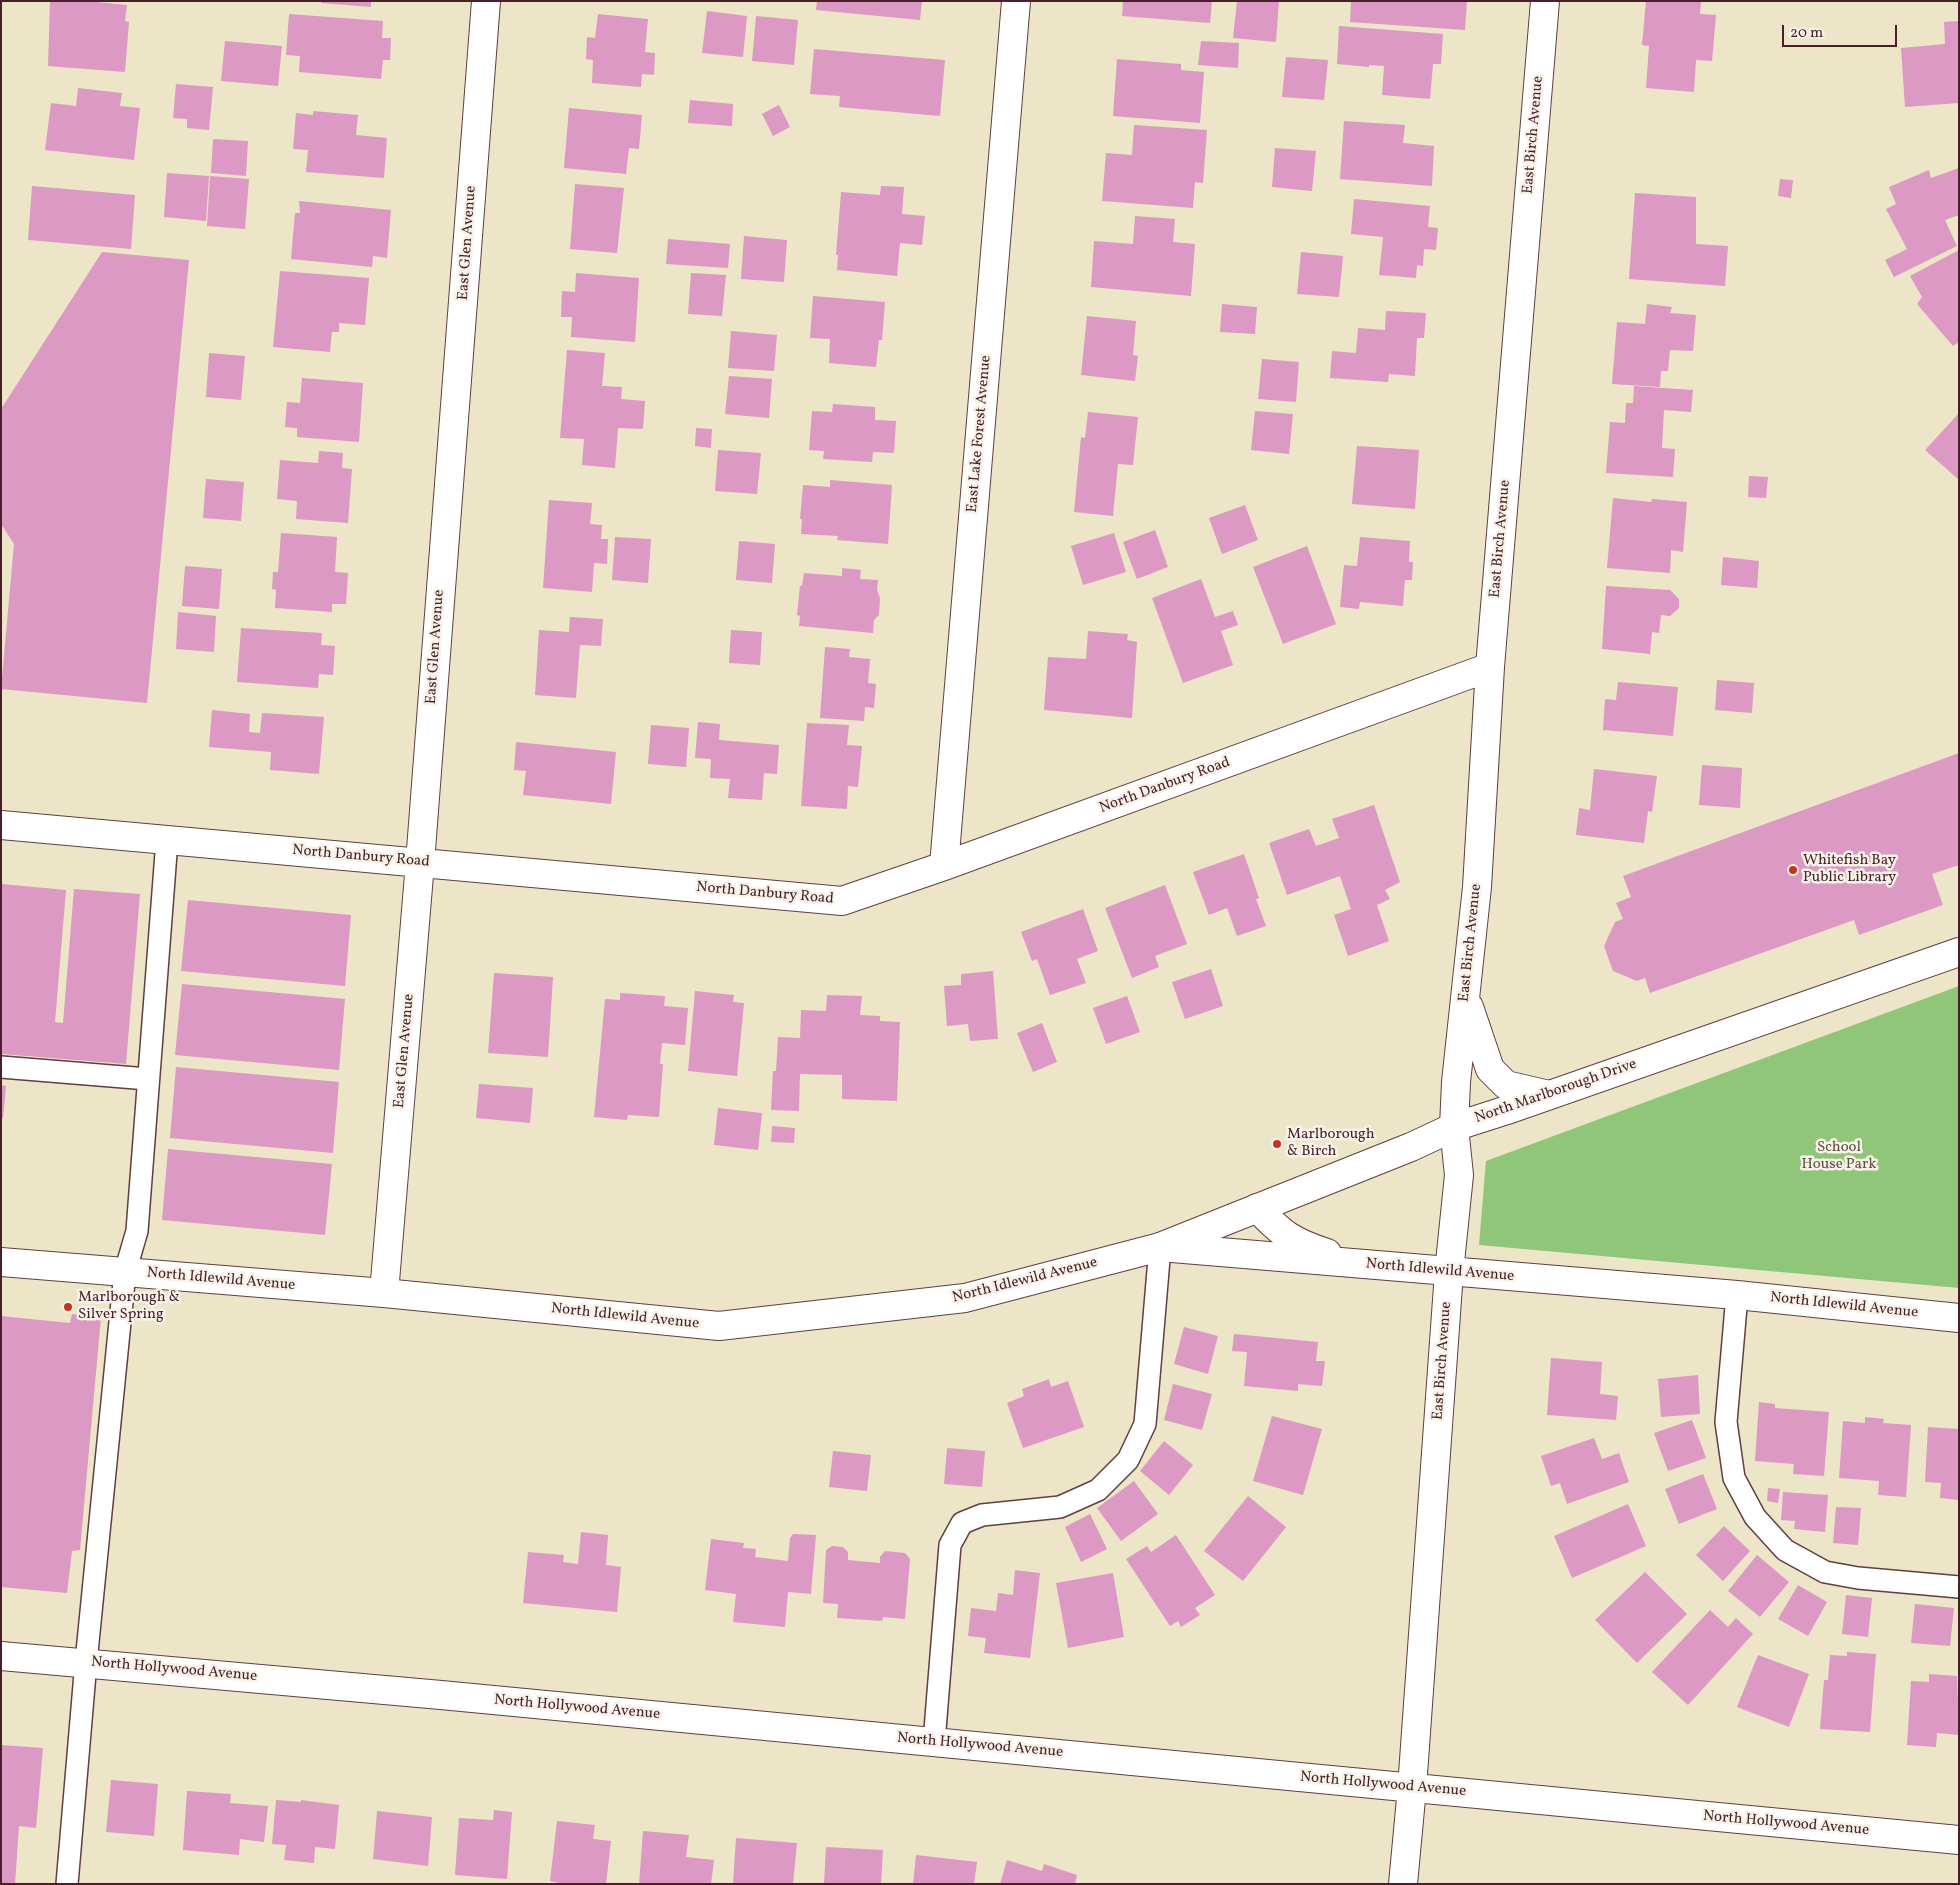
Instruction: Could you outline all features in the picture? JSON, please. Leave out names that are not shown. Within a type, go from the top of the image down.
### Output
[{"type":"street","name":"East Glen Avenue","points":[[384,1293],[420,863],[486,1]]},
{"type":"street","name":"East Lake Forest Avenue","points":[[944,866],[1016,1]]},
{"type":"street","name":"East Birch Avenue","points":[[1403,1884],[1412,1788],[1449,1272],[1458,1175],[1454,1127],[1456,1082],[1477,888],[1490,667],[1545,1]]},
{"type":"street","name":"North Danbury Road","points":[[1,825],[842,901],[944,866],[1490,667]]},
{"type":"street","name":"North Marlborough Drive","points":[[1160,1247],[1410,1147],[1454,1127],[1959,952]]},
{"type":"street","points":[[1466,998],[1490,1069],[1506,1086],[1548,1096]]},
{"type":"street","points":[[1257,1208],[1281,1233],[1305,1246],[1367,1265]]},
{"type":"street","name":"North Idlewild Avenue","points":[[1,1262],[384,1293],[719,1326],[965,1298],[1160,1247],[1737,1295],[1959,1318]]},
{"type":"street","name":"North Hollywood Avenue","points":[[1,1656],[86,1662],[1959,1840]]},
{"type":"lane","points":[[67,1884],[86,1662],[124,1272],[137,1231],[167,840]]},
{"type":"lane","points":[[1,1067],[148,1079]]},
{"type":"lane","points":[[934,1742],[950,1545],[962,1523],[982,1515],[1060,1507],[1098,1490],[1128,1460],[1145,1424],[1160,1247]]},
{"type":"lane","points":[[1737,1295],[1726,1422],[1734,1478],[1755,1517],[1786,1550],[1825,1572],[1858,1578],[1959,1587]]},
{"type":"green space","name":"School House Park","points":[[1959,986],[1959,1288],[1479,1245],[1486,1161]]},
{"type":"building","points":[[50,1],[87,1],[127,5],[125,21],[129,22],[125,72],[48,66]]},
{"type":"building","points":[[321,1],[371,1],[371,7],[321,3]]},
{"type":"building","points":[[817,1],[922,1],[920,20],[816,10]]},
{"type":"building","points":[[1123,1],[1212,1],[1210,23],[1122,16]]},
{"type":"building","points":[[1237,1],[1279,1],[1276,42],[1233,38]]},
{"type":"building","points":[[1351,1],[1467,1],[1465,30],[1350,22]]},
{"type":"building","points":[[1646,1],[1701,1],[1700,14],[1716,15],[1712,61],[1696,60],[1694,92],[1646,88],[1649,46],[1642,45]]},
{"type":"building","points":[[707,11],[747,16],[743,57],[702,53]]},
{"type":"building","points":[[289,14],[383,21],[382,38],[391,38],[390,60],[383,60],[381,79],[299,72],[300,56],[286,55]]},
{"type":"building","points":[[598,14],[648,19],[645,52],[655,53],[654,75],[642,74],[641,87],[592,83],[593,60],[586,59],[587,37],[595,38]]},
{"type":"building","points":[[756,16],[798,20],[794,65],[752,61]]},
{"type":"building","points":[[1959,21],[1959,103],[1905,107],[1901,48],[1945,44],[1944,22]]},
{"type":"building","points":[[1339,26],[1443,34],[1441,64],[1433,64],[1430,99],[1382,95],[1384,66],[1369,65],[1369,67],[1337,64]]},
{"type":"building","points":[[225,41],[282,46],[278,86],[221,81]]},
{"type":"building","points":[[1201,41],[1239,43],[1238,68],[1198,65]]},
{"type":"building","points":[[814,49],[945,60],[940,116],[839,107],[840,96],[810,94]]},
{"type":"building","points":[[1286,57],[1328,60],[1324,100],[1282,97]]},
{"type":"building","points":[[1117,59],[1181,64],[1181,70],[1204,72],[1200,123],[1113,116]]},
{"type":"building","points":[[176,84],[213,87],[209,130],[187,128],[187,119],[173,118]]},
{"type":"building","points":[[78,88],[122,93],[120,106],[140,108],[134,160],[45,150],[51,103],[76,106]]},
{"type":"building","points":[[690,100],[733,104],[732,126],[688,123]]},
{"type":"building","points":[[779,105],[790,127],[773,136],[762,114]]},
{"type":"building","points":[[569,108],[642,115],[639,149],[629,148],[626,174],[564,168]]},
{"type":"building","points":[[313,111],[358,115],[356,135],[387,138],[384,178],[306,172],[308,150],[293,149],[296,113],[313,115]]},
{"type":"building","points":[[1344,121],[1405,125],[1403,143],[1434,146],[1432,186],[1340,179]]},
{"type":"building","points":[[1134,125],[1207,130],[1203,183],[1195,182],[1193,208],[1102,201],[1106,153],[1132,155]]},
{"type":"building","points":[[213,139],[248,141],[246,176],[211,173]]},
{"type":"building","points":[[1275,148],[1316,151],[1312,191],[1272,187]]},
{"type":"building","points":[[1959,168],[1959,215],[1945,220],[1957,246],[1894,277],[1885,260],[1907,249],[1886,209],[1896,204],[1889,187],[1929,170],[1931,178]]},
{"type":"building","points":[[167,173],[209,176],[206,221],[164,217]]},
{"type":"building","points":[[210,176],[249,179],[245,229],[207,226]]},
{"type":"building","points":[[1780,179],[1793,180],[1791,198],[1778,196]]},
{"type":"building","points":[[575,184],[624,188],[617,253],[570,249]]},
{"type":"building","points":[[32,186],[135,195],[131,249],[28,240]]},
{"type":"building","points":[[881,186],[904,187],[902,214],[925,216],[922,245],[900,243],[897,276],[837,270],[838,255],[836,255],[841,192],[880,195]]},
{"type":"building","points":[[1635,193],[1696,197],[1696,244],[1728,246],[1725,286],[1629,279]]},
{"type":"building","points":[[1354,199],[1430,206],[1428,227],[1438,228],[1436,250],[1424,249],[1423,266],[1417,265],[1416,278],[1379,275],[1383,237],[1351,234]]},
{"type":"building","points":[[299,201],[391,210],[387,258],[373,256],[372,267],[291,259],[295,213],[300,213]]},
{"type":"building","points":[[1135,216],[1175,219],[1173,242],[1195,244],[1191,296],[1091,287],[1094,241],[1133,244]]},
{"type":"building","points":[[744,236],[787,240],[784,282],[741,279]]},
{"type":"building","points":[[668,239],[730,244],[728,268],[666,264]]},
{"type":"building","points":[[1959,250],[1959,342],[1953,346],[1917,304],[1922,297],[1910,276]]},
{"type":"building","points":[[102,252],[189,260],[147,703],[1,689],[14,544],[1,524],[1,409]]},
{"type":"building","points":[[1301,252],[1343,256],[1339,297],[1297,294]]},
{"type":"building","points":[[280,271],[369,278],[365,325],[339,323],[339,332],[332,332],[330,352],[273,347]]},
{"type":"building","points":[[576,273],[639,278],[635,342],[571,337],[572,317],[561,317],[562,291],[575,292]]},
{"type":"building","points":[[691,273],[726,275],[722,316],[688,314]]},
{"type":"building","points":[[813,296],[885,302],[882,340],[879,340],[876,367],[829,363],[830,339],[810,338]]},
{"type":"building","points":[[1222,304],[1257,307],[1255,334],[1220,332]]},
{"type":"building","points":[[1647,304],[1672,307],[1670,313],[1696,315],[1693,351],[1670,350],[1668,371],[1661,371],[1660,387],[1612,384],[1617,322],[1645,324]]},
{"type":"building","points":[[1386,311],[1426,313],[1424,338],[1417,338],[1415,376],[1389,374],[1388,382],[1330,378],[1332,351],[1356,353],[1358,328],[1385,330]]},
{"type":"building","points":[[1087,316],[1136,321],[1133,355],[1138,356],[1135,381],[1081,375]]},
{"type":"building","points":[[731,331],[777,335],[774,371],[728,368]]},
{"type":"building","points":[[567,350],[605,353],[602,386],[622,387],[621,399],[645,401],[643,429],[618,428],[615,468],[582,465],[584,439],[560,438]]},
{"type":"building","points":[[209,353],[245,356],[241,400],[206,397]]},
{"type":"building","points":[[1262,359],[1299,362],[1296,402],[1258,399]]},
{"type":"building","points":[[729,376],[772,379],[769,418],[725,414]]},
{"type":"building","points":[[302,378],[363,383],[359,442],[297,437],[297,428],[285,427],[287,402],[300,403]]},
{"type":"building","points":[[1634,386],[1693,390],[1691,412],[1664,410],[1662,448],[1675,449],[1673,477],[1606,473],[1610,422],[1625,423],[1626,403],[1633,403]]},
{"type":"building","points":[[833,404],[875,407],[875,420],[896,421],[894,453],[873,452],[872,462],[823,459],[824,451],[809,450],[812,411],[832,412]]},
{"type":"building","points":[[1255,411],[1293,414],[1289,454],[1251,450]]},
{"type":"building","points":[[1088,412],[1138,417],[1133,465],[1118,464],[1113,516],[1074,512],[1081,437],[1085,438]]},
{"type":"building","points":[[1959,413],[1959,478],[1958,479],[1925,450]]},
{"type":"building","points":[[696,428],[712,429],[711,448],[695,446]]},
{"type":"building","points":[[1357,446],[1419,450],[1415,509],[1352,504]]},
{"type":"building","points":[[718,450],[761,453],[757,494],[715,491]]},
{"type":"building","points":[[319,451],[343,453],[342,468],[352,469],[348,523],[296,519],[297,501],[277,499],[280,460],[318,463]]},
{"type":"building","points":[[1749,476],[1768,477],[1766,498],[1748,497]]},
{"type":"building","points":[[206,479],[244,482],[241,521],[203,518]]},
{"type":"building","points":[[830,480],[892,485],[888,544],[837,540],[838,536],[801,534],[802,519],[800,519],[803,485],[830,487]]},
{"type":"building","points":[[1613,498],[1651,502],[1652,499],[1687,502],[1683,552],[1671,550],[1670,573],[1607,568]]},
{"type":"building","points":[[549,500],[592,503],[590,524],[602,525],[601,539],[608,539],[607,564],[594,563],[592,592],[543,588]]},
{"type":"building","points":[[1245,505],[1258,540],[1222,554],[1209,518]]},
{"type":"building","points":[[1155,530],[1168,567],[1137,579],[1123,542]]},
{"type":"building","points":[[281,533],[337,537],[335,572],[348,573],[346,604],[332,604],[332,612],[275,608],[276,590],[272,589],[273,572],[278,572]]},
{"type":"building","points":[[1114,533],[1126,572],[1083,585],[1071,546]]},
{"type":"building","points":[[615,537],[651,539],[648,583],[612,580]]},
{"type":"building","points":[[1360,537],[1410,541],[1409,562],[1413,562],[1412,580],[1405,580],[1403,606],[1360,602],[1359,609],[1340,607],[1344,565],[1357,566]]},
{"type":"building","points":[[739,541],[775,544],[772,583],[736,580]]},
{"type":"building","points":[[1307,546],[1336,624],[1283,644],[1253,567]]},
{"type":"building","points":[[1723,557],[1759,561],[1757,588],[1721,585]]},
{"type":"building","points":[[185,566],[222,569],[219,609],[182,606]]},
{"type":"building","points":[[842,568],[861,570],[860,579],[878,580],[879,615],[874,620],[873,633],[799,626],[800,616],[797,615],[800,586],[802,586],[804,573],[842,576]]},
{"type":"building","points":[[1201,579],[1215,617],[1233,611],[1238,625],[1221,631],[1233,665],[1183,683],[1152,598]]},
{"type":"building","points":[[1606,586],[1670,590],[1679,599],[1679,608],[1670,616],[1661,615],[1659,633],[1652,632],[1650,654],[1602,649]]},
{"type":"building","points":[[178,612],[216,616],[214,652],[176,649]]},
{"type":"building","points":[[570,617],[603,619],[601,646],[580,645],[576,698],[535,695],[539,630],[569,632]]},
{"type":"building","points":[[241,628],[322,633],[321,645],[335,646],[333,675],[319,674],[318,688],[237,682]]},
{"type":"building","points":[[731,630],[762,632],[760,665],[729,663]]},
{"type":"building","points":[[1088,631],[1128,634],[1127,640],[1137,642],[1132,718],[1044,710],[1048,657],[1086,659]]},
{"type":"building","points":[[825,647],[850,649],[849,657],[870,659],[868,683],[876,684],[874,708],[865,707],[864,721],[820,718]]},
{"type":"building","points":[[1717,680],[1754,683],[1752,713],[1715,710]]},
{"type":"building","points":[[1618,682],[1678,687],[1673,736],[1603,730],[1605,699],[1616,700]]},
{"type":"building","points":[[212,710],[250,714],[249,732],[260,733],[262,713],[324,717],[319,774],[270,770],[271,752],[209,747]]},
{"type":"building","points":[[698,722],[720,724],[719,740],[779,745],[777,774],[764,773],[762,800],[728,798],[730,779],[710,778],[711,759],[695,758]]},
{"type":"building","points":[[807,723],[849,725],[847,745],[862,746],[858,787],[848,786],[847,809],[801,806]]},
{"type":"building","points":[[651,725],[689,728],[686,767],[648,764]]},
{"type":"building","points":[[516,742],[616,752],[611,804],[523,795],[526,771],[514,770]]},
{"type":"building","name":"Whitefish Bay Public Library","points":[[1959,753],[1959,865],[1932,874],[1943,905],[1859,935],[1854,920],[1650,993],[1645,978],[1637,981],[1613,971],[1604,946],[1615,922],[1623,919],[1616,903],[1631,897],[1623,876]]},
{"type":"building","points":[[1702,765],[1742,768],[1740,808],[1699,805]]},
{"type":"building","points":[[1594,769],[1657,776],[1652,812],[1648,811],[1644,843],[1576,835],[1579,808],[1590,810]]},
{"type":"building","points":[[1374,805],[1400,882],[1385,890],[1390,899],[1377,905],[1389,941],[1348,956],[1334,915],[1351,909],[1340,876],[1287,895],[1269,843],[1309,829],[1316,846],[1339,838],[1332,819]]},
{"type":"building","points":[[1244,854],[1259,898],[1256,899],[1266,926],[1237,936],[1227,908],[1209,915],[1193,872]]},
{"type":"building","points":[[2,884],[66,890],[55,1022],[63,1023],[74,889],[140,894],[126,1064],[1,1054]]},
{"type":"building","points":[[1165,885],[1187,944],[1155,956],[1159,967],[1132,978],[1105,908]]},
{"type":"building","points":[[188,900],[351,915],[345,986],[181,971]]},
{"type":"building","points":[[1083,909],[1098,951],[1077,959],[1086,983],[1050,995],[1037,959],[1032,961],[1021,932]]},
{"type":"building","points":[[1211,969],[1223,1006],[1185,1019],[1172,982]]},
{"type":"building","points":[[993,971],[998,1039],[970,1041],[968,1024],[947,1026],[944,986],[961,985],[961,974]]},
{"type":"building","points":[[494,973],[553,977],[548,1057],[488,1053]]},
{"type":"building","points":[[182,984],[345,999],[339,1070],[175,1055]]},
{"type":"building","points":[[695,991],[734,995],[733,1002],[744,1003],[737,1076],[688,1071]]},
{"type":"building","points":[[620,993],[665,996],[664,1006],[688,1008],[685,1045],[662,1043],[660,1064],[663,1064],[659,1117],[628,1115],[627,1120],[594,1117],[605,999],[620,1000]]},
{"type":"building","points":[[827,995],[862,996],[860,1015],[880,1016],[880,1021],[900,1022],[897,1101],[842,1099],[842,1075],[800,1074],[799,1111],[771,1110],[773,1071],[776,1071],[778,1037],[800,1038],[801,1010],[826,1011]]},
{"type":"building","points":[[1127,996],[1140,1032],[1106,1044],[1093,1008]]},
{"type":"building","points":[[1042,1023],[1057,1062],[1033,1072],[1017,1033]]},
{"type":"building","points":[[176,1067],[339,1082],[333,1153],[170,1138]]},
{"type":"building","points":[[479,1084],[533,1088],[530,1123],[476,1118]]},
{"type":"building","points":[[1,1085],[6,1086],[3,1118],[1,1118]]},
{"type":"building","points":[[718,1108],[762,1113],[758,1150],[714,1145]]},
{"type":"building","points":[[772,1126],[795,1128],[794,1143],[771,1142]]},
{"type":"building","points":[[168,1149],[332,1164],[325,1235],[162,1220]]},
{"type":"building","points":[[72,1314],[101,1317],[80,1550],[72,1551],[67,1593],[1,1587],[1,1316],[70,1323]]},
{"type":"building","points":[[1184,1327],[1218,1336],[1208,1374],[1174,1364]]},
{"type":"building","points":[[1234,1334],[1318,1342],[1316,1361],[1325,1361],[1322,1386],[1298,1384],[1298,1391],[1244,1386],[1247,1352],[1232,1351]]},
{"type":"building","points":[[1551,1358],[1602,1362],[1600,1394],[1618,1396],[1616,1420],[1547,1415]]},
{"type":"building","points":[[1698,1375],[1700,1414],[1661,1417],[1658,1379]]},
{"type":"building","points":[[1049,1379],[1051,1387],[1068,1381],[1084,1427],[1023,1448],[1007,1403],[1024,1396],[1022,1389]]},
{"type":"building","points":[[1173,1384],[1212,1394],[1202,1430],[1164,1420]]},
{"type":"building","points":[[1759,1402],[1775,1404],[1775,1408],[1829,1412],[1824,1476],[1793,1474],[1794,1464],[1755,1461]]},
{"type":"building","points":[[1272,1416],[1322,1429],[1303,1495],[1253,1481]]},
{"type":"building","points":[[1865,1417],[1884,1419],[1883,1423],[1911,1425],[1906,1497],[1878,1495],[1879,1481],[1839,1478],[1843,1421],[1865,1423]]},
{"type":"building","points":[[1692,1420],[1706,1458],[1668,1471],[1654,1433]]},
{"type":"building","points":[[1928,1427],[1959,1429],[1959,1500],[1940,1498],[1941,1483],[1925,1482]]},
{"type":"building","points":[[1594,1438],[1602,1459],[1619,1453],[1629,1482],[1567,1504],[1560,1483],[1551,1486],[1541,1456]]},
{"type":"building","points":[[1164,1441],[1193,1465],[1169,1495],[1140,1471]]},
{"type":"building","points":[[947,1448],[985,1451],[982,1487],[944,1484]]},
{"type":"building","points":[[833,1451],[871,1455],[867,1491],[829,1487]]},
{"type":"building","points":[[1703,1474],[1717,1509],[1679,1524],[1665,1489]]},
{"type":"building","points":[[1134,1481],[1158,1514],[1121,1541],[1097,1508]]},
{"type":"building","points":[[1768,1488],[1780,1489],[1778,1503],[1767,1501]]},
{"type":"building","points":[[1783,1492],[1828,1495],[1825,1532],[1794,1529],[1795,1521],[1781,1520]]},
{"type":"building","points":[[1248,1496],[1286,1527],[1243,1581],[1204,1551]]},
{"type":"building","points":[[1628,1504],[1646,1546],[1572,1578],[1554,1536]]},
{"type":"building","points":[[1836,1507],[1861,1508],[1858,1545],[1833,1543]]},
{"type":"building","points":[[1090,1514],[1107,1549],[1081,1562],[1065,1527]]},
{"type":"building","points":[[1724,1526],[1750,1551],[1723,1581],[1696,1555]]},
{"type":"building","points":[[581,1532],[608,1535],[606,1565],[621,1567],[617,1612],[523,1603],[528,1552],[564,1555],[563,1562],[578,1564]]},
{"type":"building","points":[[793,1534],[816,1535],[811,1594],[788,1592],[785,1627],[733,1622],[736,1594],[705,1590],[711,1539],[744,1543],[743,1548],[756,1549],[755,1557],[788,1561],[790,1538]]},
{"type":"building","points":[[1176,1535],[1215,1595],[1195,1608],[1200,1615],[1181,1627],[1178,1621],[1170,1626],[1126,1559],[1147,1546],[1151,1552]]},
{"type":"building","points":[[832,1546],[843,1547],[848,1552],[848,1560],[880,1563],[880,1557],[885,1551],[905,1553],[910,1559],[905,1619],[883,1617],[882,1621],[837,1618],[838,1604],[823,1603],[826,1550]]},
{"type":"building","points":[[1757,1555],[1789,1582],[1760,1617],[1728,1591]]},
{"type":"building","points":[[1015,1570],[1040,1573],[1030,1658],[984,1653],[986,1638],[968,1636],[971,1608],[996,1611],[998,1593],[1013,1595]]},
{"type":"building","points":[[1645,1572],[1687,1614],[1637,1663],[1595,1620]]},
{"type":"building","points":[[1113,1573],[1124,1637],[1068,1648],[1056,1583]]},
{"type":"building","points":[[1798,1585],[1827,1602],[1808,1636],[1778,1619]]},
{"type":"building","points":[[1846,1595],[1872,1598],[1868,1637],[1842,1634]]},
{"type":"building","points":[[1915,1604],[1954,1608],[1950,1646],[1911,1643]]},
{"type":"building","points":[[1710,1610],[1728,1627],[1736,1618],[1753,1634],[1688,1705],[1652,1672]]},
{"type":"building","points":[[1847,1652],[1876,1654],[1870,1732],[1820,1729],[1824,1680],[1828,1680],[1830,1655],[1847,1656]]},
{"type":"building","points":[[1758,1655],[1809,1674],[1789,1727],[1737,1707]]},
{"type":"building","points":[[1929,1674],[1957,1676],[1959,1735],[1937,1733],[1936,1747],[1907,1745],[1911,1681],[1929,1682]]},
{"type":"building","points":[[1,1745],[43,1748],[36,1828],[19,1826],[15,1884],[1,1884]]},
{"type":"building","points":[[111,1780],[158,1784],[154,1836],[106,1832]]},
{"type":"building","points":[[187,1791],[231,1794],[230,1803],[268,1806],[264,1842],[240,1839],[239,1855],[183,1850]]},
{"type":"building","points":[[276,1800],[301,1802],[301,1800],[339,1805],[335,1849],[315,1847],[314,1863],[284,1860],[286,1845],[272,1844]]},
{"type":"building","points":[[494,1810],[512,1812],[507,1879],[455,1875],[459,1818],[493,1820]]},
{"type":"building","points":[[377,1811],[432,1817],[428,1866],[373,1859]]},
{"type":"building","points":[[557,1821],[595,1825],[593,1839],[611,1841],[606,1884],[564,1884],[550,1881]]},
{"type":"building","points":[[643,1831],[689,1835],[686,1857],[714,1860],[711,1884],[639,1884]]},
{"type":"building","points":[[736,1838],[797,1843],[793,1884],[733,1884]]},
{"type":"building","points":[[826,1847],[883,1850],[881,1884],[824,1884]]},
{"type":"building","points":[[916,1855],[977,1862],[974,1884],[913,1884]]},
{"type":"building","points":[[1007,1860],[1042,1871],[1044,1864],[1077,1875],[1075,1884],[1000,1884]]},
{"type":"place","name":"Whitefish Bay Public Library","points":[[1793,870]]},
{"type":"place","name":"Marlborough & Birch","points":[[1277,1144]]},
{"type":"place","name":"Marlborough & Silver Spring","points":[[68,1307]]}]
